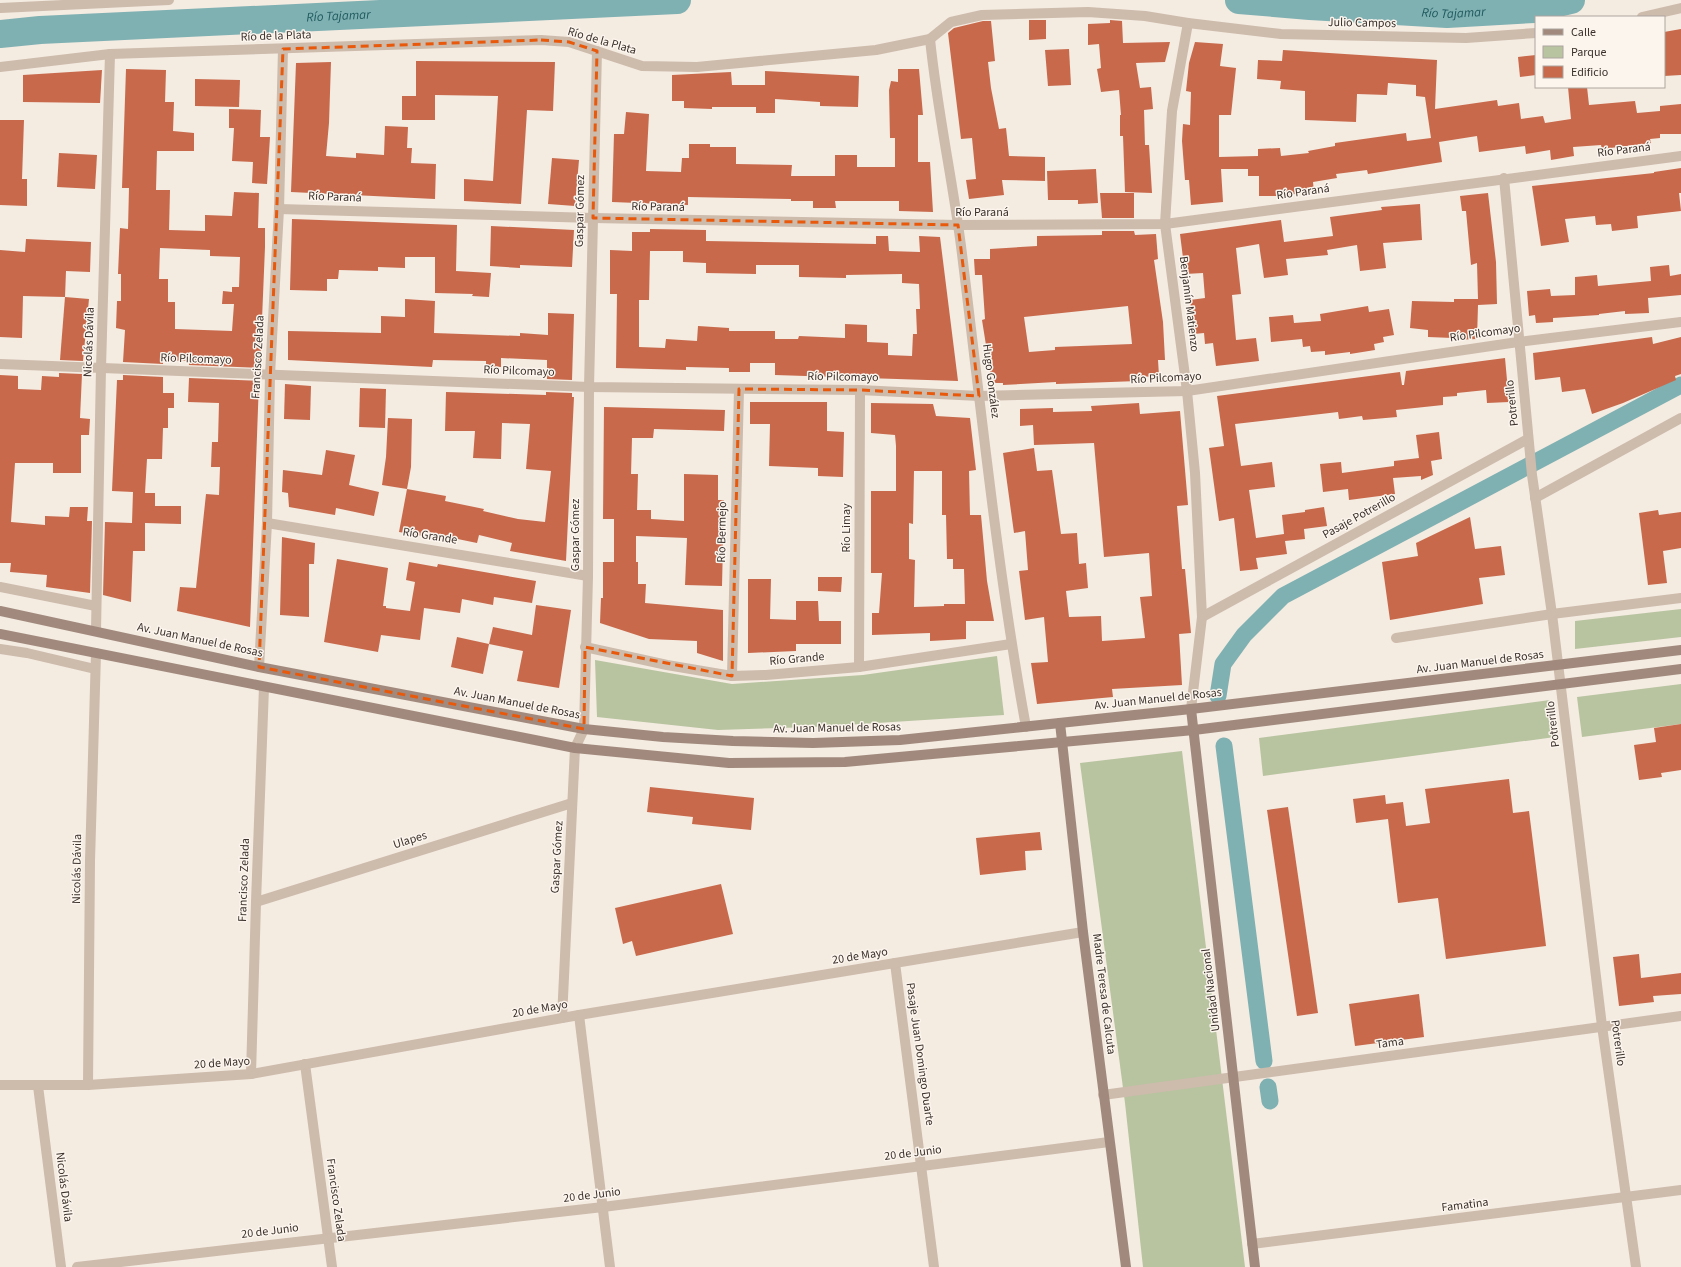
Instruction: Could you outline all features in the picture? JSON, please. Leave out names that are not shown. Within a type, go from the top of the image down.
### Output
[{"type":"main road","name":"Av. Juan Manuel de Rosas","points":[[0,611],[259,667],[584,729],[679,738],[813,743],[900,740],[1026,727],[1558,666],[1681,650]]},
{"type":"main road","points":[[0,634],[575,748],[729,763],[781,764],[846,762],[1194,730],[1681,669]]},
{"type":"main road","name":"Unidad Nacional","points":[[1192,709],[1255,1267]]},
{"type":"main road","name":"Madre Teresa de Calcuta","points":[[1060,723],[1082,932],[1126,1267]]},
{"type":"street","points":[[0,8],[169,0]]},
{"type":"street","points":[[1646,16],[1681,8]]},
{"type":"street","name":"Río de la Plata","points":[[0,67],[110,54],[541,40],[569,42],[642,66],[697,67],[876,50],[930,39],[951,22],[982,15],[1088,12],[1145,16],[1188,24]]},
{"type":"street","name":"Julio Campos","points":[[1188,24],[1281,34],[1466,38],[1535,33]]},
{"type":"street","name":"Benjamín Matienzo","points":[[1188,24],[1172,111],[1165,224],[1187,391],[1195,473],[1202,617],[1192,709]]},
{"type":"street","name":"Hugo González","points":[[930,39],[935,91],[958,225],[1011,644],[1026,727]]},
{"type":"street","name":"Francisco Zelada","points":[[259,667],[266,523],[270,375],[279,209],[282,49]]},
{"type":"street","name":"Gaspar Gómez","points":[[562,1018],[575,748],[584,729],[588,576],[589,387],[597,51]]},
{"type":"street","name":"Nicolás Dávila","points":[[96,631],[101,368],[110,54]]},
{"type":"street","name":"Río Paraná","points":[[279,209],[593,218],[958,225],[1165,224],[1504,178],[1681,156]]},
{"type":"street","name":"Potrerillo","points":[[1504,178],[1518,342],[1532,475],[1561,683],[1602,1026],[1636,1267]]},
{"type":"street","name":"Río Pilcomayo","points":[[0,364],[589,387],[860,390],[979,396],[1187,391],[1518,342],[1681,322]]},
{"type":"street","name":"Río Bermejo","points":[[732,676],[739,389]]},
{"type":"street","name":"Río Limay","points":[[858,667],[860,390]]},
{"type":"street","points":[[1535,498],[1681,418]]},
{"type":"street","name":"Pasaje Potrerillo","points":[[1202,617],[1528,439]]},
{"type":"street","name":"Río Grande","points":[[266,523],[588,576]]},
{"type":"street","points":[[0,588],[96,606]]},
{"type":"street","points":[[1396,638],[1552,614],[1681,598]]},
{"type":"street","name":"Río Grande","points":[[585,647],[667,665],[732,676],[766,675],[858,667],[1011,644]]},
{"type":"street","points":[[0,649],[27,653],[95,669]]},
{"type":"street","name":"Nicolás Dávila","points":[[88,1085],[90,861],[96,652]]},
{"type":"street","name":"Francisco Zelada","points":[[251,1074],[264,686]]},
{"type":"street","name":"Ulapes","points":[[256,902],[572,803]]},
{"type":"street","name":"20 de Mayo","points":[[0,1085],[88,1085],[251,1074],[579,1015],[1082,932]]},
{"type":"street","name":"Pasaje Juan Domingo Duarte","points":[[895,963],[934,1267]]},
{"type":"street","points":[[579,1015],[610,1267]]},
{"type":"street","name":"Tama","points":[[1103,1095],[1681,1016]]},
{"type":"street","name":"Francisco Zelada","points":[[305,1064],[332,1267]]},
{"type":"street","name":"Nicolás Dávila","points":[[38,1086],[62,1267]]},
{"type":"street","name":"20 de Junio","points":[[77,1267],[328,1237],[603,1207],[1109,1142]]},
{"type":"street","name":"Famatina","points":[[1252,1244],[1681,1190]]},
{"type":"highlighted area","points":[[541,40],[569,42],[597,51],[593,218],[958,225],[979,396],[860,390],[739,389],[732,676],[585,647],[584,729],[259,667],[283,49]]},
{"type":"green space","points":[[1681,609],[1681,637],[1575,649],[1575,621]]},
{"type":"green space","points":[[997,656],[1004,715],[813,727],[718,730],[597,717],[595,660],[732,684],[863,675]]},
{"type":"green space","points":[[1681,684],[1681,724],[1582,737],[1577,697]]},
{"type":"green space","points":[[1550,700],[1555,737],[1263,776],[1259,738]]},
{"type":"green space","points":[[1182,751],[1245,1267],[1143,1267],[1125,1103],[1080,763]]},
{"type":"building","points":[[1029,20],[1046,20],[1046,39],[1029,40]]},
{"type":"building","points":[[1110,20],[1122,21],[1123,43],[1170,42],[1165,62],[1136,63],[1140,88],[1151,87],[1153,109],[1144,110],[1145,145],[1149,145],[1152,193],[1125,192],[1123,136],[1120,136],[1121,115],[1119,90],[1101,92],[1097,69],[1101,68],[1099,44],[1088,45],[1088,24],[1110,23]]},
{"type":"building","points":[[983,21],[991,21],[995,61],[988,62],[991,88],[999,129],[1006,128],[1009,156],[1045,157],[1045,181],[1002,180],[1004,195],[969,199],[966,180],[976,179],[972,138],[961,139],[948,33],[954,28]]},
{"type":"building","points":[[1681,29],[1681,75],[1665,76],[1665,32]]},
{"type":"building","points":[[1195,42],[1223,44],[1220,66],[1236,68],[1231,115],[1219,115],[1219,157],[1258,156],[1258,149],[1280,148],[1281,156],[1309,153],[1308,151],[1335,146],[1335,143],[1406,133],[1407,141],[1431,138],[1425,97],[1416,96],[1416,85],[1388,83],[1387,95],[1357,94],[1356,122],[1305,120],[1305,91],[1280,89],[1281,81],[1257,79],[1258,60],[1282,61],[1283,50],[1437,60],[1435,109],[1497,100],[1498,106],[1519,103],[1521,119],[1543,116],[1545,123],[1571,119],[1568,88],[1587,88],[1589,105],[1635,101],[1637,113],[1660,111],[1660,106],[1681,104],[1681,134],[1660,134],[1660,138],[1650,139],[1651,143],[1602,149],[1601,145],[1573,147],[1574,156],[1551,160],[1550,150],[1526,154],[1525,146],[1479,152],[1477,136],[1439,142],[1442,162],[1368,174],[1367,170],[1336,174],[1337,178],[1313,182],[1314,192],[1277,196],[1259,196],[1259,176],[1248,176],[1248,169],[1221,169],[1223,202],[1191,205],[1189,180],[1185,180],[1182,141],[1183,124],[1190,125],[1191,92],[1186,91],[1189,63]]},
{"type":"building","points":[[1069,49],[1071,85],[1048,86],[1045,50]]},
{"type":"building","points":[[1535,55],[1535,75],[1520,77],[1518,57]]},
{"type":"building","points":[[416,61],[555,62],[553,111],[527,110],[521,204],[464,201],[464,179],[493,181],[498,96],[435,95],[435,120],[402,120],[402,96],[416,96]]},
{"type":"building","points":[[331,62],[329,123],[326,156],[356,158],[356,153],[384,155],[385,126],[408,127],[407,148],[412,148],[411,163],[436,164],[435,199],[291,192],[296,63]]},
{"type":"building","points":[[126,69],[166,70],[165,102],[174,102],[173,131],[194,133],[194,151],[157,151],[156,190],[170,190],[169,230],[205,231],[205,215],[232,216],[234,192],[259,193],[258,228],[265,228],[260,368],[189,365],[189,361],[163,360],[163,364],[123,362],[125,330],[116,328],[117,301],[121,301],[121,274],[118,274],[120,228],[128,229],[129,188],[122,188]],"holes":[[[160,248],[210,250],[210,256],[240,257],[239,287],[232,287],[232,292],[223,291],[222,304],[234,304],[232,331],[175,329],[175,302],[168,302],[168,279],[159,279]]]},
{"type":"building","points":[[898,69],[919,69],[923,115],[918,115],[918,162],[930,162],[933,212],[899,211],[899,201],[835,201],[836,208],[813,208],[813,201],[791,201],[791,199],[688,197],[688,205],[612,202],[614,134],[624,134],[626,112],[649,114],[646,171],[681,172],[682,158],[689,158],[689,144],[710,144],[710,147],[736,147],[736,164],[792,165],[791,176],[835,176],[835,155],[857,155],[857,167],[895,167],[895,138],[890,138],[889,90],[891,81],[898,82]]},
{"type":"building","points":[[102,70],[100,103],[23,102],[23,75]]},
{"type":"building","points":[[765,71],[859,76],[858,107],[820,106],[820,102],[775,99],[775,113],[756,113],[756,107],[712,107],[712,109],[684,108],[684,101],[672,101],[672,75],[731,72],[732,85],[765,85]]},
{"type":"building","points":[[195,79],[240,80],[239,107],[195,106]]},
{"type":"building","points":[[229,109],[261,110],[260,137],[270,137],[267,184],[252,183],[253,162],[232,161],[234,128],[229,128]]},
{"type":"building","points":[[0,120],[24,120],[22,179],[27,179],[27,206],[0,205]]},
{"type":"building","points":[[59,153],[97,155],[95,189],[57,187]]},
{"type":"building","points":[[552,158],[579,160],[575,206],[548,204]]},
{"type":"building","points":[[1681,168],[1681,193],[1679,193],[1681,211],[1637,216],[1638,228],[1612,231],[1611,224],[1596,225],[1595,216],[1565,219],[1569,242],[1541,246],[1532,186],[1654,173]]},
{"type":"building","points":[[1096,169],[1098,203],[1078,204],[1078,200],[1048,200],[1047,171]]},
{"type":"building","points":[[1100,193],[1134,193],[1134,218],[1102,218]]},
{"type":"building","points":[[1488,193],[1496,262],[1497,304],[1478,305],[1477,339],[1453,340],[1453,338],[1428,337],[1428,330],[1410,328],[1412,301],[1454,302],[1454,299],[1478,299],[1477,263],[1471,265],[1466,211],[1462,211],[1460,196]]},
{"type":"building","points":[[1420,204],[1422,240],[1383,243],[1386,268],[1360,271],[1357,245],[1327,250],[1328,255],[1286,259],[1288,275],[1264,278],[1259,244],[1236,248],[1241,294],[1232,295],[1236,340],[1256,338],[1259,361],[1216,366],[1213,343],[1205,344],[1204,333],[1194,334],[1190,300],[1205,298],[1203,273],[1185,274],[1180,234],[1281,220],[1284,242],[1333,236],[1330,217],[1382,210],[1381,207]]},
{"type":"building","points":[[292,219],[457,225],[456,271],[491,273],[489,297],[472,296],[473,294],[435,293],[435,257],[405,257],[405,268],[378,267],[378,271],[339,270],[338,279],[327,279],[327,291],[290,290]]},
{"type":"building","points":[[491,226],[574,230],[572,267],[520,265],[520,268],[490,266]]},
{"type":"building","points":[[650,229],[706,230],[706,241],[876,244],[876,236],[888,236],[889,251],[920,252],[919,236],[940,237],[958,381],[775,375],[775,363],[750,363],[750,372],[729,372],[729,368],[686,367],[686,370],[616,368],[617,294],[610,294],[610,250],[632,251],[632,232],[650,232]],"holes":[[[650,251],[683,251],[683,262],[706,263],[706,273],[756,274],[756,265],[799,265],[799,277],[846,278],[846,275],[902,274],[902,283],[919,284],[920,309],[916,309],[917,334],[913,334],[912,356],[888,355],[888,343],[867,342],[867,325],[845,324],[845,338],[799,336],[798,339],[775,339],[775,331],[729,331],[729,328],[698,326],[697,341],[666,339],[665,348],[639,347],[639,300],[649,300]]]},
{"type":"building","points":[[1102,231],[1134,231],[1135,235],[1156,234],[1158,259],[1154,260],[1163,322],[1165,360],[1158,360],[1159,376],[1141,377],[1141,380],[1138,381],[1056,384],[1056,382],[1003,385],[1003,383],[992,383],[982,320],[985,319],[982,275],[975,275],[974,259],[990,259],[990,249],[1037,246],[1037,236],[1102,235]],"holes":[[[1128,306],[1132,344],[1055,347],[1055,350],[1029,352],[1024,317]]]},
{"type":"building","points":[[26,239],[91,242],[90,272],[66,271],[65,297],[23,296],[22,338],[0,337],[0,250],[25,252]]},
{"type":"building","points":[[1669,265],[1670,276],[1681,274],[1681,295],[1648,298],[1649,313],[1625,314],[1625,311],[1599,315],[1553,318],[1553,322],[1536,323],[1535,315],[1529,316],[1527,291],[1550,289],[1551,296],[1575,295],[1575,277],[1597,275],[1598,286],[1651,281],[1650,267]]},
{"type":"building","points":[[65,297],[89,299],[83,361],[60,360]]},
{"type":"building","points":[[405,299],[435,301],[434,333],[520,336],[520,333],[548,335],[548,313],[574,314],[572,380],[547,379],[547,360],[501,358],[501,367],[486,366],[486,361],[433,360],[432,367],[288,360],[288,331],[381,333],[381,316],[405,317]]},
{"type":"building","points":[[1368,306],[1369,312],[1389,309],[1394,335],[1383,337],[1384,342],[1374,344],[1375,350],[1350,354],[1350,352],[1325,355],[1325,351],[1311,352],[1310,346],[1303,347],[1302,339],[1271,342],[1269,317],[1293,315],[1294,323],[1321,321],[1320,314]]},
{"type":"building","points":[[1652,337],[1653,344],[1681,337],[1681,374],[1675,376],[1676,380],[1623,403],[1592,414],[1585,389],[1562,392],[1560,377],[1535,380],[1533,353]]},
{"type":"building","points":[[1505,358],[1509,402],[1487,403],[1486,390],[1457,393],[1457,396],[1443,397],[1443,405],[1396,410],[1397,417],[1363,420],[1362,416],[1339,419],[1338,412],[1235,424],[1241,466],[1272,462],[1275,487],[1249,490],[1256,538],[1284,534],[1282,515],[1305,512],[1305,510],[1324,507],[1327,526],[1304,529],[1305,539],[1285,541],[1287,554],[1256,558],[1258,569],[1240,571],[1234,518],[1219,521],[1209,448],[1224,446],[1217,396],[1400,372],[1402,385],[1404,385],[1406,371]]},
{"type":"building","points":[[59,373],[82,374],[80,418],[90,419],[89,435],[81,435],[81,473],[53,473],[53,463],[15,463],[11,522],[45,525],[45,516],[69,517],[70,507],[88,507],[87,521],[92,521],[90,593],[46,587],[47,575],[10,572],[11,563],[0,563],[0,375],[18,376],[18,389],[41,390],[42,376],[59,377]]},
{"type":"building","points":[[123,375],[163,377],[163,393],[174,393],[174,408],[168,408],[168,428],[163,428],[162,459],[147,459],[145,493],[155,493],[155,506],[181,506],[181,524],[145,523],[145,551],[133,551],[131,602],[103,595],[105,522],[132,523],[133,492],[112,491],[117,380],[123,380]]},
{"type":"building","points":[[189,378],[259,381],[250,627],[177,611],[180,587],[196,588],[206,494],[219,495],[220,467],[211,467],[212,442],[218,442],[219,403],[188,402]]},
{"type":"building","points":[[285,384],[311,386],[310,420],[284,419]]},
{"type":"building","points":[[360,388],[386,389],[385,428],[359,427]]},
{"type":"building","points":[[446,392],[546,395],[546,392],[572,393],[572,397],[574,397],[566,561],[510,551],[512,543],[479,535],[477,543],[424,532],[423,536],[399,532],[407,489],[446,496],[445,501],[484,509],[483,511],[518,519],[545,522],[551,471],[526,469],[530,424],[502,423],[501,459],[473,458],[475,431],[445,431]]},
{"type":"building","points":[[750,402],[827,402],[827,431],[844,432],[843,477],[818,476],[818,468],[769,466],[770,424],[750,424]]},
{"type":"building","points":[[871,403],[933,404],[936,416],[970,418],[976,470],[969,471],[970,515],[981,515],[987,581],[994,621],[966,621],[966,639],[930,641],[930,633],[872,635],[872,613],[879,613],[882,573],[871,573],[871,491],[896,491],[896,446],[895,435],[871,433]],"holes":[[[914,471],[942,471],[942,515],[946,515],[947,559],[953,559],[953,569],[964,569],[965,604],[944,604],[944,606],[914,607],[915,560],[909,559],[909,523],[913,524]]]},
{"type":"building","points":[[1139,403],[1140,414],[1180,411],[1188,505],[1177,506],[1182,569],[1185,569],[1191,633],[1179,634],[1182,685],[1112,689],[1113,697],[1037,704],[1031,663],[1048,662],[1044,617],[1025,620],[1019,571],[1028,570],[1025,531],[1014,533],[1003,453],[1034,448],[1037,471],[1052,470],[1061,534],[1077,533],[1079,564],[1086,563],[1088,588],[1066,591],[1069,617],[1101,616],[1102,641],[1145,638],[1140,597],[1152,596],[1149,553],[1104,557],[1094,443],[1034,445],[1033,425],[1020,426],[1020,409],[1053,408],[1053,412],[1092,411],[1091,406]]},
{"type":"building","points":[[604,407],[725,410],[724,431],[654,429],[653,438],[632,438],[631,474],[638,474],[637,510],[651,510],[651,519],[684,521],[684,474],[718,475],[718,500],[724,500],[722,586],[685,585],[687,538],[636,536],[636,562],[638,562],[638,584],[646,584],[645,603],[723,610],[723,661],[697,653],[697,641],[649,639],[600,623],[601,598],[603,598],[603,562],[614,562],[614,519],[603,519]]},
{"type":"building","points":[[388,418],[412,419],[411,467],[407,489],[382,485],[386,457]]},
{"type":"building","points":[[1439,432],[1442,459],[1431,461],[1433,475],[1421,480],[1421,476],[1393,478],[1395,494],[1349,500],[1348,489],[1323,492],[1320,464],[1341,462],[1342,473],[1394,466],[1394,461],[1419,458],[1416,435]]},
{"type":"building","points":[[326,450],[355,455],[349,485],[379,492],[374,516],[336,508],[335,515],[289,507],[288,493],[282,492],[283,470],[322,475]]},
{"type":"building","points":[[1658,510],[1659,515],[1681,512],[1681,548],[1663,551],[1667,583],[1648,585],[1639,513]]},
{"type":"building","points":[[1470,517],[1475,549],[1501,546],[1505,575],[1479,578],[1483,604],[1390,620],[1382,562],[1418,556],[1416,543]]},
{"type":"building","points":[[282,537],[315,543],[314,564],[309,564],[309,617],[280,615]]},
{"type":"building","points":[[337,559],[388,568],[383,606],[386,606],[386,608],[410,611],[415,582],[406,580],[409,562],[437,567],[438,564],[536,581],[532,603],[494,597],[493,605],[462,599],[460,613],[424,608],[420,640],[381,635],[378,652],[324,642]]},
{"type":"building","points":[[818,577],[842,577],[841,592],[818,591]]},
{"type":"building","points":[[748,579],[771,579],[770,619],[796,620],[796,601],[818,601],[819,621],[841,621],[841,644],[796,644],[796,651],[748,653]]},
{"type":"building","points":[[536,605],[571,610],[559,688],[517,681],[523,651],[489,644],[493,627],[532,635]]},
{"type":"building","points":[[457,637],[489,644],[483,674],[451,667]]},
{"type":"building","points":[[1681,724],[1681,770],[1661,773],[1662,777],[1639,780],[1634,745],[1656,742],[1654,728]]},
{"type":"building","points":[[1509,779],[1513,813],[1529,811],[1546,946],[1446,959],[1438,898],[1398,903],[1388,819],[1356,823],[1353,799],[1385,795],[1386,804],[1403,802],[1406,826],[1430,823],[1425,789]]},
{"type":"building","points":[[650,787],[754,798],[751,830],[692,824],[693,817],[647,812]]},
{"type":"building","points":[[1288,807],[1318,1013],[1297,1016],[1267,810]]},
{"type":"building","points":[[1040,832],[1042,850],[1025,851],[1026,870],[980,875],[976,838]]},
{"type":"building","points":[[721,884],[733,934],[636,956],[632,941],[623,944],[615,908]]},
{"type":"building","points":[[1639,954],[1641,978],[1681,973],[1681,994],[1653,996],[1654,1002],[1619,1006],[1613,957]]},
{"type":"building","points":[[1419,994],[1424,1037],[1355,1046],[1349,1004]]},
{"type":"waterway","name":"Río Tajamar","points":[[0,34],[40,30],[677,0]]},
{"type":"waterway","name":"Río Tajamar","points":[[1239,0],[1310,6],[1447,14],[1534,9],[1571,0]]},
{"type":"waterway","points":[[1218,696],[1223,664],[1244,635],[1283,596],[1681,385]]},
{"type":"waterway","points":[[1224,746],[1264,1061]]},
{"type":"waterway","points":[[1268,1087],[1270,1101]]}]
